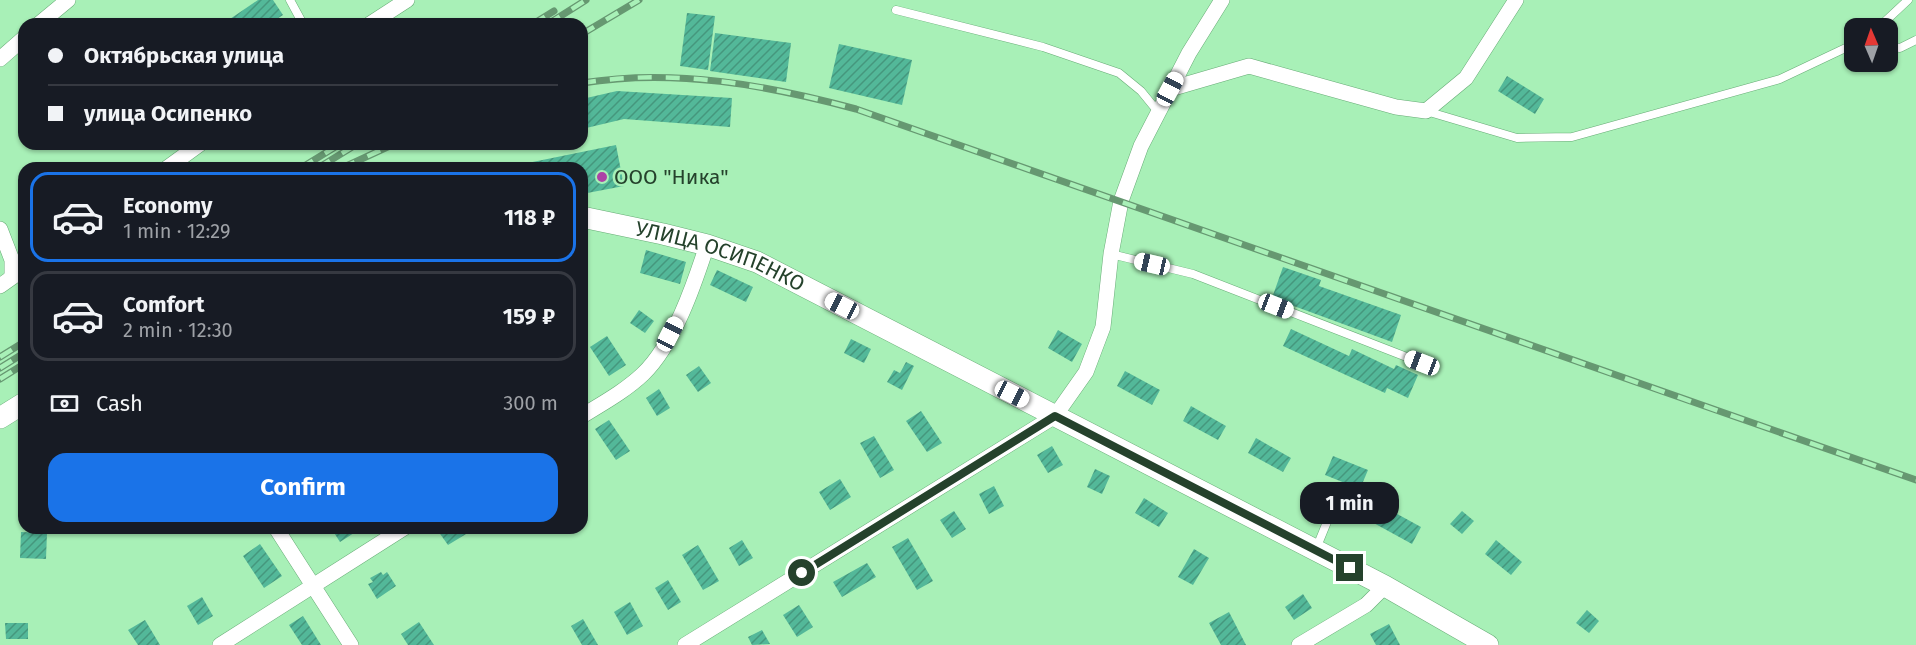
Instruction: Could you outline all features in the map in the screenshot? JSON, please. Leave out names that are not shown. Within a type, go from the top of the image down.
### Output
[{"type":"street","points":[[46,18],[68,0]]},
{"type":"street","points":[[379,18],[407,0]]},
{"type":"street","points":[[684,645],[1055,416],[1086,372],[1103,327],[1111,254],[1121,201],[1141,146],[1189,53],[1222,0]]},
{"type":"street","points":[[1170,89],[1249,66],[1396,107],[1426,111],[1466,78],[1516,0]]},
{"type":"street","points":[[0,59],[18,43]]},
{"type":"street","points":[[175,162],[192,150]]},
{"type":"street","name":"УЛИЦА ОСИПЕНКО","points":[[588,218],[707,245],[757,262],[1384,586],[1488,645]]},
{"type":"street","points":[[0,229],[18,273],[0,286]]},
{"type":"street","points":[[588,412],[615,396],[643,374],[660,354],[691,292],[707,245]]},
{"type":"street","points":[[0,418],[18,407]]},
{"type":"street","points":[[280,534],[351,645]]},
{"type":"street","points":[[219,645],[395,534]]},
{"type":"street","points":[[1299,645],[1366,606],[1384,586]]},
{"type":"lane","points":[[290,0],[300,18]]},
{"type":"lane","points":[[1889,18],[1908,0]]},
{"type":"lane","points":[[896,10],[1043,47],[1119,73],[1141,91],[1159,113]]},
{"type":"lane","points":[[1898,48],[1916,40]]},
{"type":"lane","points":[[1426,111],[1517,138],[1572,137],[1780,79],[1844,49]]},
{"type":"lane","points":[[1111,254],[1193,274],[1422,363]]},
{"type":"lane","points":[[1315,550],[1338,495]]},
{"type":"building","points":[[258,0],[273,0],[283,15],[278,18],[231,18]]},
{"type":"building","points":[[687,13],[715,16],[708,70],[680,66]]},
{"type":"building","points":[[715,33],[791,43],[786,82],[710,71]]},
{"type":"building","points":[[839,44],[912,60],[902,105],[829,88]]},
{"type":"building","points":[[1507,76],[1544,99],[1535,114],[1498,91]]},
{"type":"building","points":[[617,91],[732,98],[730,127],[624,119],[588,128],[588,98]]},
{"type":"building","name":"ООО \"Ника\"","points":[[616,145],[624,186],[588,193],[588,162],[532,162]]},
{"type":"building","points":[[646,250],[686,262],[680,284],[640,273]]},
{"type":"building","points":[[1283,267],[1321,280],[1319,286],[1401,315],[1392,342],[1272,298]]},
{"type":"building","points":[[717,270],[753,287],[746,302],[710,285]]},
{"type":"building","points":[[639,310],[654,321],[645,333],[630,323]]},
{"type":"building","points":[[1291,329],[1349,356],[1352,349],[1394,369],[1396,365],[1418,375],[1408,398],[1387,388],[1385,393],[1283,346]]},
{"type":"building","points":[[1058,330],[1082,344],[1072,362],[1048,348]]},
{"type":"building","points":[[607,336],[626,365],[609,376],[590,347]]},
{"type":"building","points":[[851,339],[871,349],[864,363],[844,353]]},
{"type":"building","points":[[906,362],[914,366],[902,390],[887,382],[894,370],[900,373]]},
{"type":"building","points":[[699,366],[711,383],[698,392],[686,375]]},
{"type":"building","points":[[1125,371],[1160,390],[1152,405],[1117,386]]},
{"type":"building","points":[[659,389],[670,408],[657,416],[646,398]]},
{"type":"building","points":[[1191,406],[1226,426],[1218,440],[1183,421]]},
{"type":"building","points":[[921,411],[942,443],[927,452],[906,421]]},
{"type":"building","points":[[609,420],[630,451],[616,460],[595,429]]},
{"type":"building","points":[[874,436],[894,470],[880,478],[860,443]]},
{"type":"building","points":[[1256,438],[1291,458],[1283,472],[1248,453]]},
{"type":"building","points":[[1052,446],[1063,465],[1048,473],[1037,455]]},
{"type":"building","points":[[1333,456],[1368,470],[1360,489],[1325,475]]},
{"type":"building","points":[[1095,469],[1110,476],[1102,494],[1087,487]]},
{"type":"building","points":[[840,479],[851,497],[830,510],[819,492]]},
{"type":"building","points":[[994,486],[1004,506],[989,514],[979,494]]},
{"type":"building","points":[[1144,498],[1168,513],[1159,527],[1135,513]]},
{"type":"building","points":[[1379,504],[1421,527],[1412,544],[1370,521]]},
{"type":"building","points":[[954,511],[966,529],[952,538],[940,520]]},
{"type":"building","points":[[1462,511],[1474,521],[1462,534],[1450,524]]},
{"type":"building","points":[[21,534],[47,534],[46,559],[20,558]]},
{"type":"building","points":[[335,534],[352,534],[340,542]]},
{"type":"building","points":[[440,534],[466,534],[448,545]]},
{"type":"building","points":[[908,538],[933,581],[917,590],[892,547]]},
{"type":"building","points":[[742,540],[753,558],[739,566],[729,548]]},
{"type":"building","points":[[1496,540],[1522,562],[1511,575],[1485,554]]},
{"type":"building","points":[[260,544],[282,576],[264,588],[243,556]]},
{"type":"building","points":[[698,545],[719,581],[703,590],[682,555]]},
{"type":"building","points":[[1194,549],[1209,558],[1193,585],[1178,577]]},
{"type":"building","points":[[867,563],[876,577],[842,597],[833,582]]},
{"type":"building","points":[[381,572],[383,575],[387,572],[396,586],[377,599],[368,584],[373,582],[370,578]]},
{"type":"building","points":[[668,580],[681,602],[668,610],[655,588]]},
{"type":"building","points":[[1303,594],[1312,608],[1294,620],[1285,607]]},
{"type":"building","points":[[202,597],[213,616],[198,625],[187,606]]},
{"type":"building","points":[[630,602],[643,626],[627,635],[614,612]]},
{"type":"building","points":[[799,605],[813,627],[797,637],[783,615]]},
{"type":"building","points":[[1587,610],[1599,621],[1589,633],[1576,623]]},
{"type":"building","points":[[1229,612],[1246,645],[1221,645],[1209,623]]},
{"type":"building","points":[[303,616],[321,645],[302,645],[289,625]]},
{"type":"building","points":[[583,619],[598,645],[582,645],[571,626]]},
{"type":"building","points":[[145,620],[160,645],[138,645],[128,630]]},
{"type":"building","points":[[419,622],[434,645],[408,645],[401,634]]},
{"type":"building","points":[[5,623],[28,623],[28,639],[6,639]]},
{"type":"building","points":[[1389,624],[1400,645],[1376,645],[1370,634]]},
{"type":"building","points":[[762,630],[770,644],[752,645],[748,637]]},
{"type":"railway","points":[[558,18],[586,0]]},
{"type":"railway","points":[[588,30],[639,0]]},
{"type":"railway","points":[[543,18],[554,11]]},
{"type":"railway","points":[[588,82],[651,77],[720,81],[789,93],[856,109],[1916,480]]},
{"type":"railway","points":[[311,162],[330,150]]},
{"type":"railway","points":[[328,162],[347,150]]},
{"type":"railway","points":[[355,162],[381,150]]},
{"type":"railway","points":[[0,357],[18,346]]},
{"type":"railway","points":[[0,368],[18,357]]},
{"type":"railway","points":[[0,379],[18,368]]},
{"type":"place","name":"ООО \"Ника\"","points":[[602,177]]},
{"type":"route","points":[[802,573],[1055,416],[1350,568]]}]
